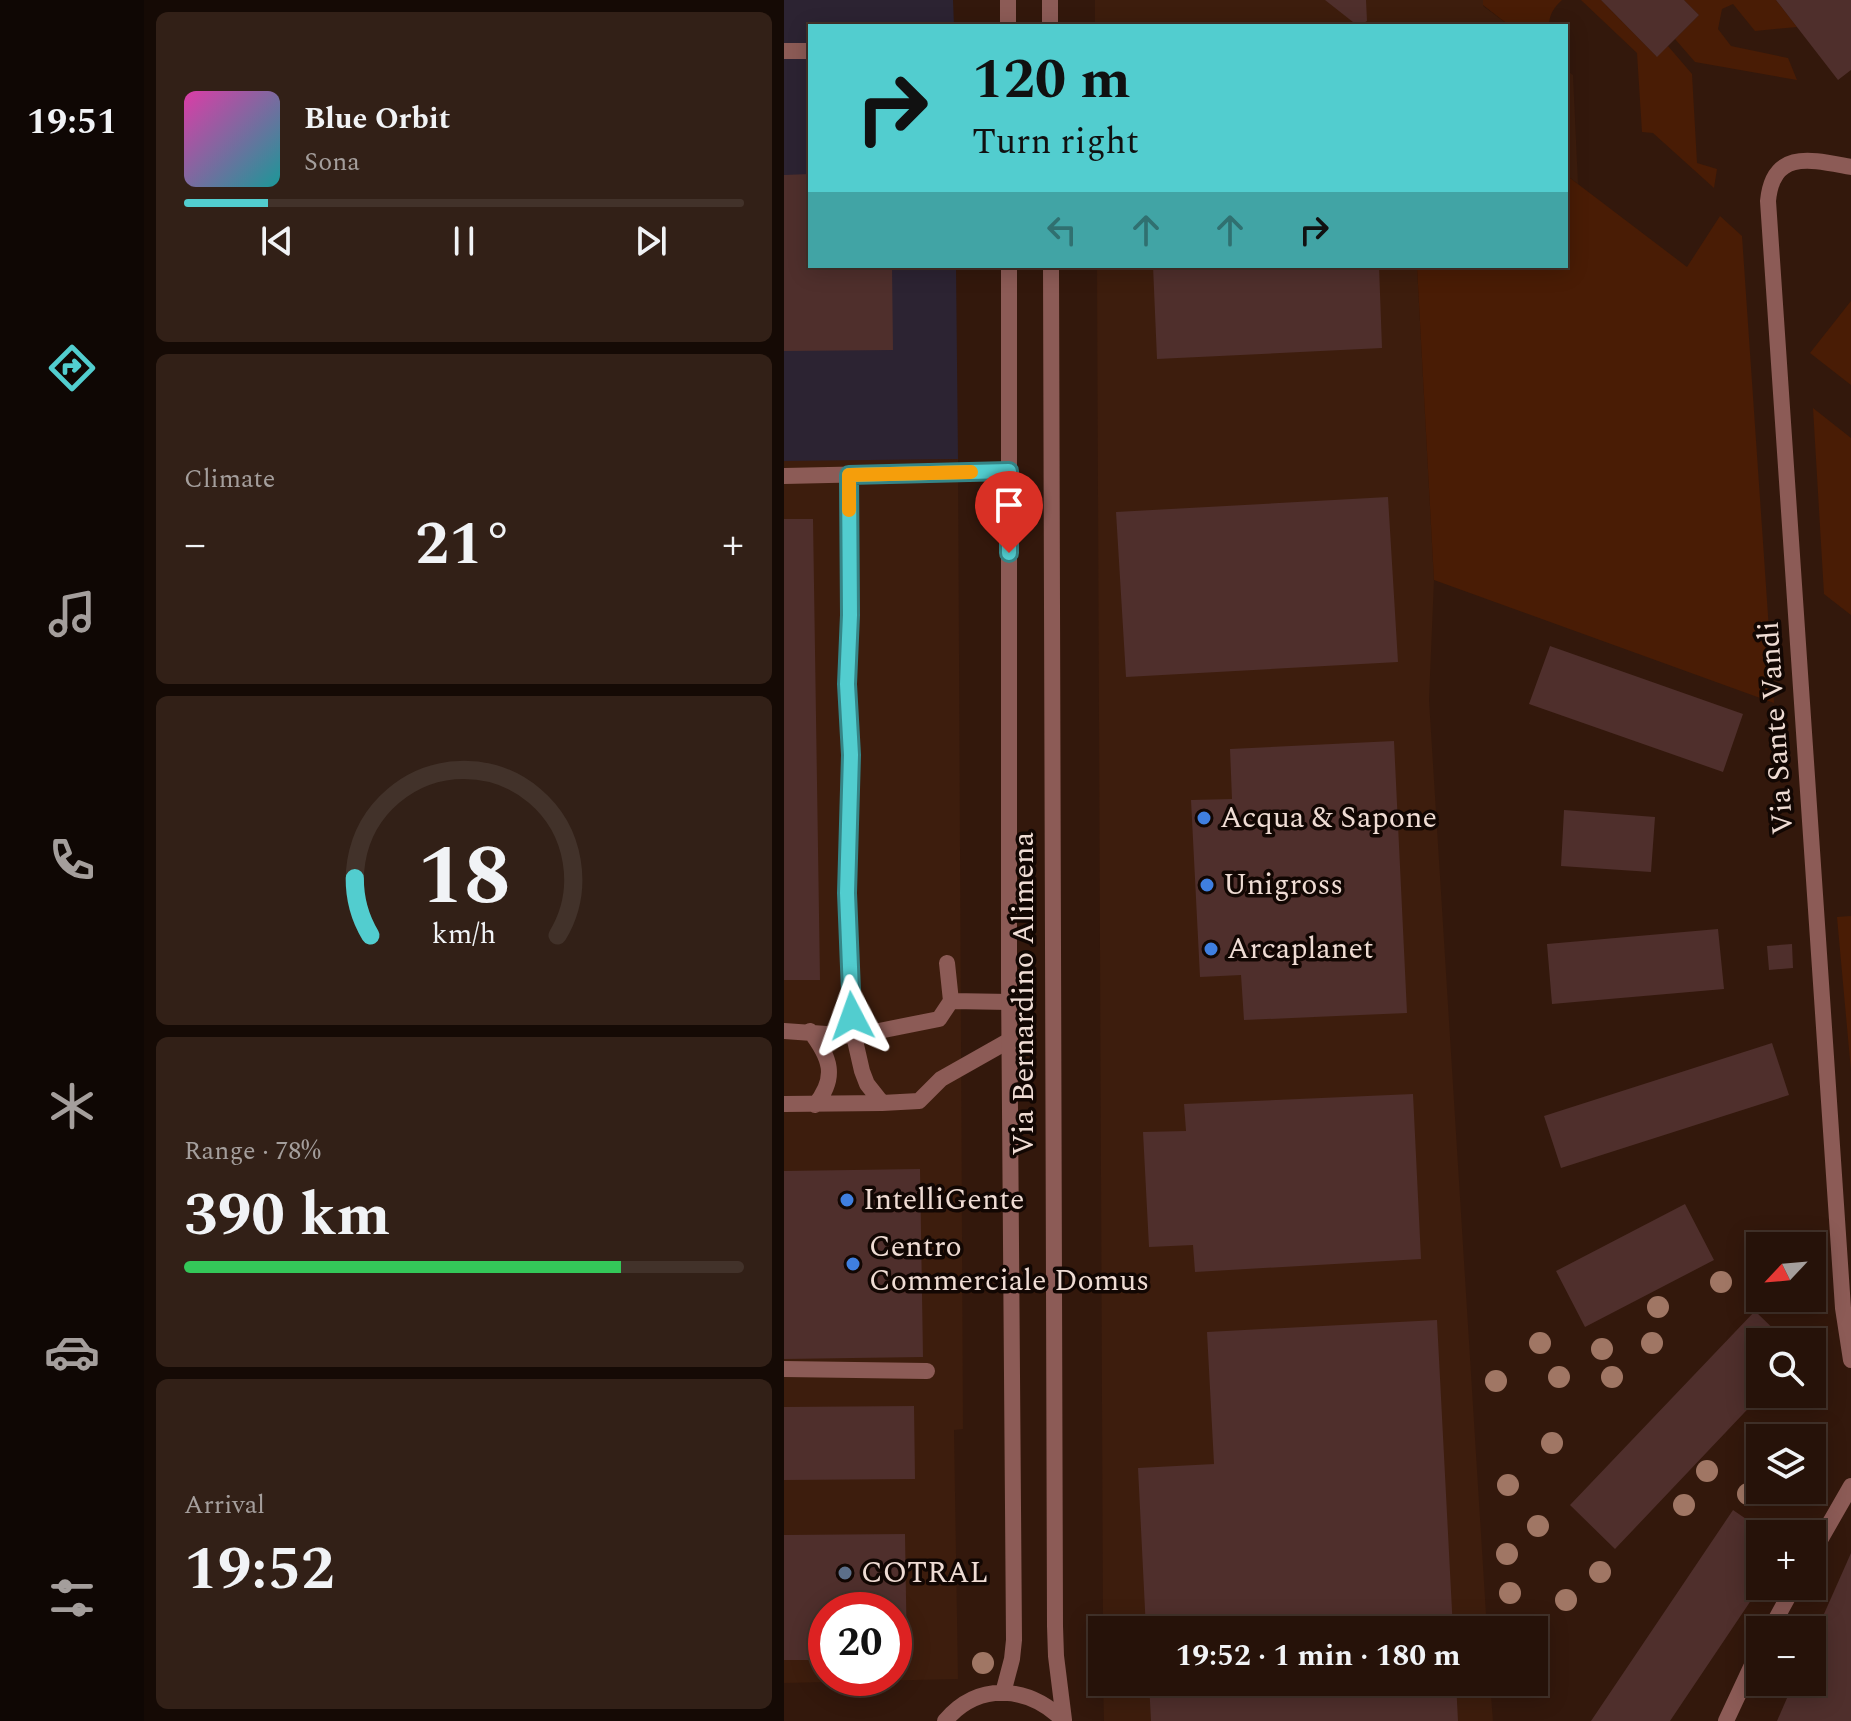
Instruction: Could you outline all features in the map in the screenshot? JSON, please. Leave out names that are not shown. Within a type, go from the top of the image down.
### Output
[{"type":"street","points":[[1008,0],[1008,24]]},
{"type":"street","points":[[1050,0],[1050,24]]},
{"type":"street","points":[[784,51],[808,51]]},
{"type":"street","name":"Via Sante Vandi","points":[[1851,167],[1803,160],[1786,165],[1774,176],[1768,201],[1843,1308],[1851,1360]]},
{"type":"street","name":"Via Bernardino Alimena","points":[[1003,1693],[1014,1640],[1009,268]]},
{"type":"street","name":"Via Bernardino Alimena","points":[[1051,268],[1055,1611],[1056,1656],[1064,1721]]},
{"type":"street","points":[[784,476],[1009,471]]},
{"type":"street","points":[[849,475],[847,684],[851,755],[847,893],[854,1036],[867,1084],[882,1103]]},
{"type":"street","points":[[784,1031],[854,1036],[939,1019],[951,1001],[947,963]]},
{"type":"street","points":[[951,1001],[1010,1002]]},
{"type":"street","points":[[810,1031],[820,1043],[830,1070],[830,1083],[815,1105]]},
{"type":"street","points":[[784,1104],[919,1101],[941,1079],[1010,1040]]},
{"type":"street","points":[[784,1369],[927,1371]]},
{"type":"street","points":[[1826,1530],[1851,1486]]},
{"type":"street","points":[[1726,1721],[1746,1678]]},
{"type":"street","points":[[945,1720],[967,1702],[1003,1693],[1032,1697],[1064,1721]]},
{"type":"shaded area","points":[[784,0],[953,0],[954,24],[808,24],[808,268],[956,268],[958,459],[784,461]]},
{"type":"shaded area","points":[[1095,0],[1483,0],[1483,6],[1507,24],[1095,24]]},
{"type":"shaded area","points":[[1483,0],[1562,0],[1552,12],[1549,24],[1507,24],[1483,5]]},
{"type":"shaded area","points":[[1581,0],[1601,0],[1656,56],[1668,46],[1692,74],[1697,163],[1717,169],[1714,188],[1653,133],[1642,132],[1637,53]]},
{"type":"shaded area","points":[[1684,0],[1776,0],[1797,27],[1755,31],[1733,4],[1722,9],[1718,29],[1731,46],[1788,58],[1797,80],[1695,62],[1675,39],[1699,15]]},
{"type":"shaded area","points":[[1568,71],[1573,75],[1578,184],[1568,176]]},
{"type":"shaded area","points":[[1568,177],[1687,267],[1720,216],[1742,236],[1774,703],[1434,580],[1417,268],[1568,268]]},
{"type":"shaded area","points":[[1097,268],[1417,268],[1434,580],[1429,700],[1486,1616],[1103,1616]]},
{"type":"shaded area","points":[[1851,301],[1851,385],[1810,353]]},
{"type":"shaded area","points":[[1813,408],[1851,438],[1851,615],[1824,594]]},
{"type":"shaded area","points":[[958,459],[963,1429],[954,1430],[958,1679],[912,1680],[912,1592],[808,1592],[808,1682],[784,1683],[784,460]]},
{"type":"shaded area","points":[[1851,916],[1851,1071],[1837,917]]},
{"type":"shaded area","points":[[1103,1696],[1491,1696],[1493,1721],[1104,1721]]},
{"type":"building","points":[[1325,0],[1366,0],[1367,21],[1355,24]]},
{"type":"building","points":[[1601,0],[1684,0],[1699,15],[1657,57]]},
{"type":"building","points":[[1776,0],[1851,0],[1851,70],[1838,80]]},
{"type":"building","points":[[808,174],[808,268],[892,268],[893,350],[784,351],[784,175]]},
{"type":"building","points":[[1153,268],[1379,268],[1382,348],[1157,359]]},
{"type":"building","points":[[1388,497],[1398,662],[1126,677],[1116,512]]},
{"type":"building","points":[[784,519],[813,519],[820,980],[784,980]]},
{"type":"building","points":[[1550,646],[1743,714],[1723,772],[1529,704]]},
{"type":"building","points":[[1394,741],[1407,1013],[1244,1020],[1241,975],[1200,977],[1191,800],[1232,799],[1230,749]]},
{"type":"building","points":[[1564,810],[1655,817],[1651,872],[1561,866]]},
{"type":"building","points":[[1718,929],[1724,989],[1552,1004],[1547,944]]},
{"type":"building","points":[[1792,944],[1793,968],[1769,970],[1767,946]]},
{"type":"building","points":[[1772,1043],[1789,1095],[1561,1168],[1544,1116]]},
{"type":"building","points":[[1413,1094],[1421,1259],[1195,1272],[1193,1245],[1149,1247],[1143,1132],[1186,1131],[1184,1104]]},
{"type":"building","name":"Centro Commerciale Domus","points":[[920,1169],[923,1357],[784,1359],[784,1171]]},
{"type":"building","points":[[1685,1204],[1714,1260],[1585,1327],[1556,1271]]},
{"type":"building","points":[[1754,1312],[1773,1328],[1746,1328],[1746,1408],[1749,1408],[1615,1549],[1570,1505]]},
{"type":"building","points":[[1437,1320],[1452,1616],[1145,1616],[1138,1468],[1214,1464],[1207,1332]]},
{"type":"building","name":"COTRAL","points":[[914,1406],[915,1479],[784,1480],[784,1407]]},
{"type":"building","points":[[1733,1510],[1748,1520],[1746,1600],[1751,1600],[1670,1721],[1591,1721]]},
{"type":"building","name":"COTRAL","points":[[905,1534],[906,1592],[808,1592],[808,1660],[784,1660],[784,1535]]},
{"type":"building","points":[[1851,1553],[1851,1721],[1777,1721],[1788,1696],[1826,1696],[1826,1616],[1823,1616]]},
{"type":"building","points":[[1150,1696],[1457,1696],[1458,1721],[1151,1721]]},
{"type":"slow traffic","points":[[849,510],[849,475],[971,472]]},
{"type":"place","name":"Acqua & Sapone","points":[[1204,818]]},
{"type":"place","name":"Unigross","points":[[1207,885]]},
{"type":"place","name":"Arcaplanet","points":[[1211,949]]},
{"type":"place","name":"IntelliGente","points":[[847,1200]]},
{"type":"place","name":"Centro Commerciale Domus","points":[[853,1264]]},
{"type":"place","name":"COTRAL","points":[[845,1573]]},
{"type":"route","points":[[852,1016],[847,893],[851,755],[847,684],[849,475],[1009,471],[1009,553]]}]
